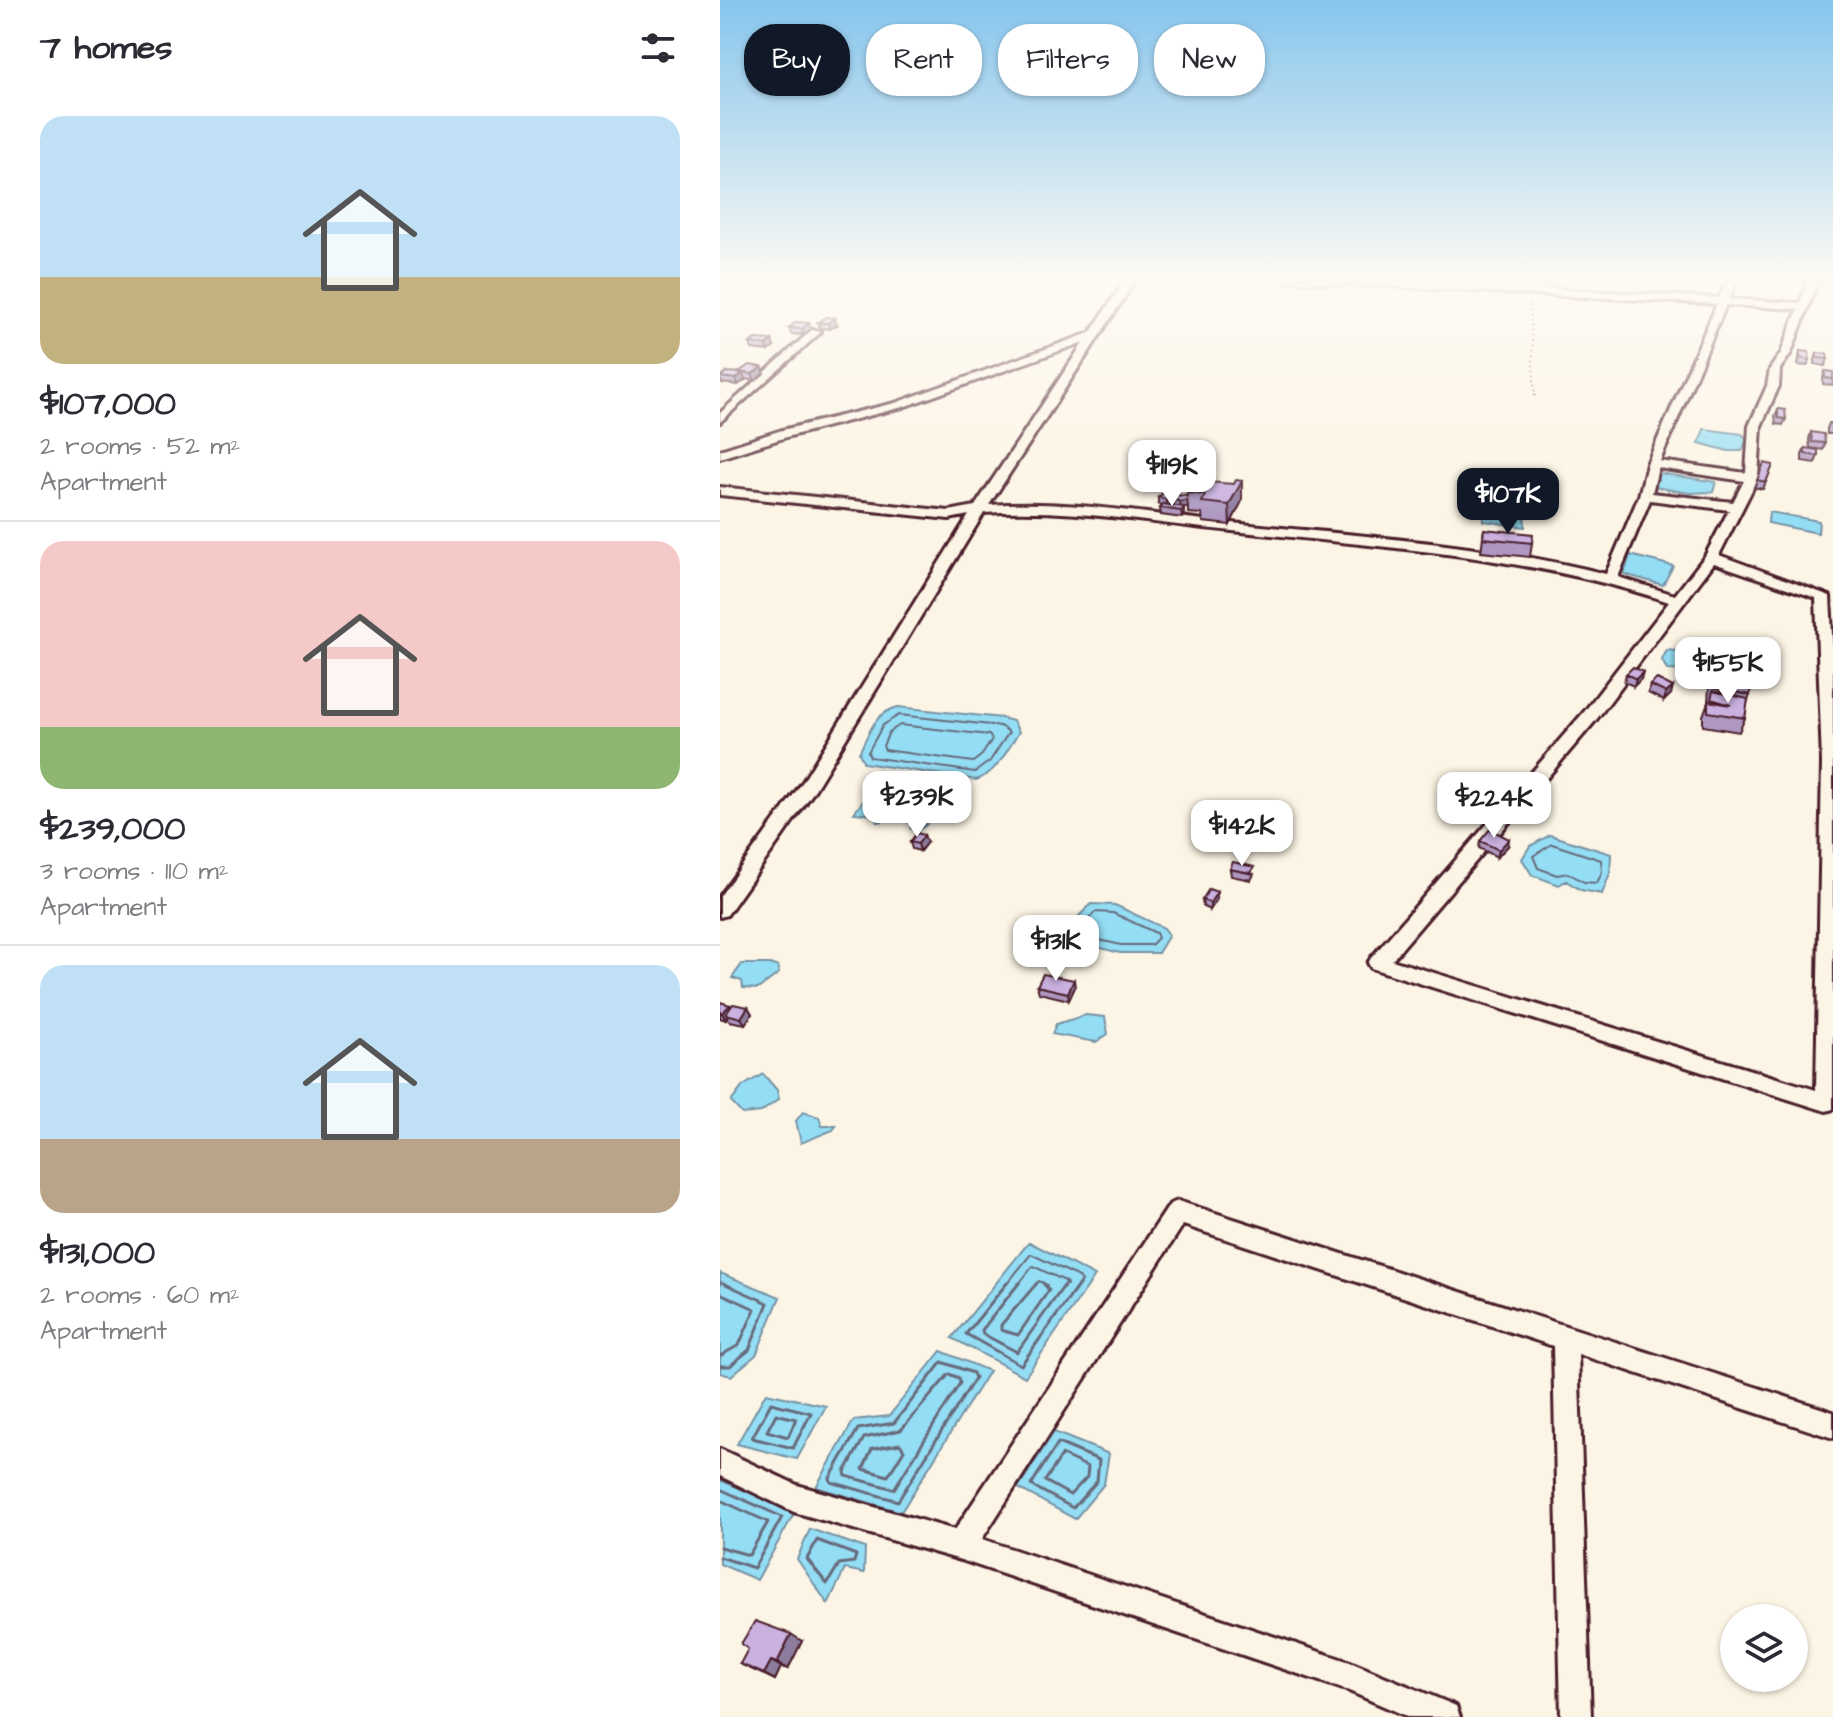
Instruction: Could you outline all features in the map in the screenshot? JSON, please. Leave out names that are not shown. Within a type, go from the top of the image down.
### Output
[{"type":"street","points":[[720,419],[787,358]]},
{"type":"street","points":[[720,454],[786,433],[899,405],[1030,358]]},
{"type":"street","points":[[720,910],[808,787],[981,507],[1080,358]]},
{"type":"street","points":[[1610,580],[1645,496],[1653,464],[1700,358]]},
{"type":"street","points":[[1711,557],[1823,596],[1830,763],[1831,908],[1831,1082],[1826,1102],[1378,963],[1590,716],[1711,557],[1752,478],[1755,426],[1773,386],[1775,369],[1782,358]]},
{"type":"street","points":[[1653,464],[1752,478]]},
{"type":"street","points":[[720,491],[949,515],[981,507],[1078,510],[1528,560],[1677,600]]},
{"type":"street","points":[[1645,496],[1739,507]]},
{"type":"street","points":[[961,1546],[1178,1212],[1833,1425]]},
{"type":"street","points":[[1565,1338],[1576,1717]]},
{"type":"street","points":[[720,1462],[794,1498],[961,1546],[1350,1677],[1445,1717]]},
{"type":"path","points":[[1532,358],[1535,400]]},
{"type":"water","points":[[1704,429],[1742,434],[1747,439],[1742,451],[1728,451],[1699,443]]},
{"type":"water","points":[[1659,473],[1716,482],[1713,492],[1690,493],[1655,487]]},
{"type":"water","points":[[1482,501],[1524,503],[1525,527],[1483,521]]},
{"type":"water","points":[[1769,512],[1819,521],[1818,533],[1768,523]]},
{"type":"water","points":[[1630,555],[1673,566],[1663,585],[1624,574]]},
{"type":"water","points":[[1667,650],[1687,652],[1707,663],[1717,661],[1728,669],[1725,683],[1716,682],[1696,671],[1667,670],[1662,660]]},
{"type":"water","points":[[898,707],[1002,718],[1013,721],[1019,732],[996,766],[976,780],[864,763],[859,753],[873,725],[883,714]]},
{"type":"water","points":[[867,796],[903,801],[924,800],[934,808],[926,825],[917,831],[910,828],[913,824],[889,815],[877,822],[875,815],[854,813]]},
{"type":"water","points":[[1550,835],[1611,854],[1610,873],[1602,894],[1581,890],[1566,881],[1559,885],[1532,875],[1522,859],[1530,846]]},
{"type":"water","points":[[1091,904],[1115,905],[1164,928],[1169,935],[1158,953],[1120,953],[1089,945],[1074,921]]},
{"type":"water","points":[[742,964],[770,964],[778,967],[779,973],[758,989],[743,988],[742,981],[732,978]]},
{"type":"water","points":[[1086,1015],[1105,1017],[1108,1034],[1096,1042],[1052,1034],[1056,1024]]},
{"type":"water","points":[[763,1074],[777,1090],[779,1099],[761,1112],[742,1114],[731,1102],[743,1086]]},
{"type":"water","points":[[803,1112],[819,1117],[822,1126],[836,1126],[801,1143],[796,1121]]},
{"type":"water","points":[[1029,1242],[1095,1276],[1025,1377],[952,1338]]},
{"type":"water","points":[[720,1273],[780,1297],[756,1355],[731,1376],[720,1373]]},
{"type":"water","points":[[941,1351],[989,1371],[901,1512],[816,1487],[854,1420],[889,1416]]},
{"type":"water","points":[[766,1393],[826,1406],[797,1459],[737,1444]]},
{"type":"water","points":[[1054,1432],[1109,1454],[1104,1484],[1075,1519],[1018,1488]]},
{"type":"water","points":[[720,1480],[795,1512],[757,1580],[720,1564]]},
{"type":"water","points":[[810,1529],[865,1548],[864,1573],[845,1569],[828,1604],[797,1559]]},
{"type":"building","points":[[749,365],[762,367],[752,374],[739,372]]},
{"type":"building","points":[[1825,371],[1833,372],[1833,379],[1825,378]]},
{"type":"building","points":[[727,372],[743,373],[736,379],[720,377]]},
{"type":"building","points":[[1778,409],[1785,410],[1786,419],[1778,418]]},
{"type":"building","points":[[1811,432],[1824,434],[1825,443],[1812,442]]},
{"type":"building","points":[[1805,448],[1818,450],[1818,456],[1805,454]]},
{"type":"building","points":[[1764,463],[1773,465],[1766,482],[1757,480]]},
{"type":"building","points":[[1236,480],[1242,481],[1229,505],[1202,502],[1205,495],[1187,493],[1194,481],[1234,484]]},
{"type":"building","points":[[1163,493],[1172,496],[1166,500],[1158,497]]},
{"type":"building","points":[[1176,495],[1187,496],[1187,500],[1180,502],[1173,499]]},
{"type":"building","points":[[1163,504],[1184,507],[1181,511],[1160,508]]},
{"type":"building","points":[[1484,529],[1533,534],[1532,543],[1483,538]]},
{"type":"building","points":[[1633,667],[1643,672],[1636,679],[1626,674]]},
{"type":"building","points":[[1714,674],[1751,680],[1750,695],[1713,688]]},
{"type":"building","points":[[1657,679],[1673,687],[1666,693],[1650,685]]},
{"type":"building","points":[[1713,691],[1748,699],[1745,718],[1708,712],[1708,701],[1731,705],[1711,699]]},
{"type":"building","points":[[1490,829],[1509,839],[1499,850],[1480,841]]},
{"type":"building","points":[[917,833],[924,835],[918,844],[910,842]]},
{"type":"building","points":[[1233,862],[1254,867],[1251,873],[1230,869]]},
{"type":"building","points":[[1209,889],[1217,892],[1210,903],[1202,900]]},
{"type":"building","points":[[1043,974],[1074,980],[1068,993],[1037,986]]},
{"type":"building","points":[[720,1002],[730,1005],[722,1013],[720,1012]]},
{"type":"building","points":[[733,1004],[748,1007],[741,1018],[726,1014]]},
{"type":"building","points":[[755,1621],[791,1634],[777,1663],[771,1661],[764,1674],[740,1664],[748,1649],[741,1644]]}]
